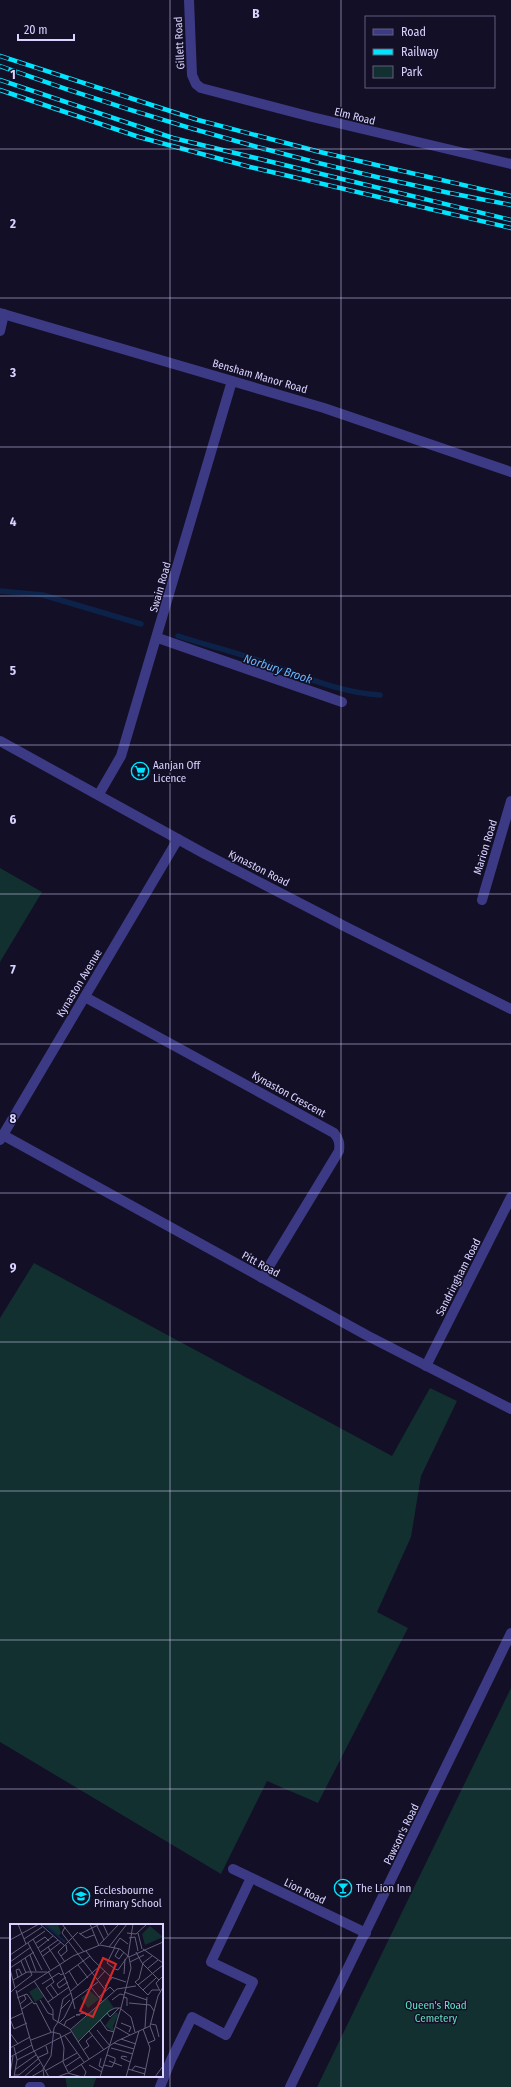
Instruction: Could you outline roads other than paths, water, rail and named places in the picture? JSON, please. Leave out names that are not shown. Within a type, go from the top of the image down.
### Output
[{"type":"street","name":"Gillett Road","points":[[189,0],[192,70],[196,84]]},
{"type":"street","name":"Elm Road","points":[[196,84],[209,91],[312,118],[511,164]]},
{"type":"street","points":[[0,331],[2,314]]},
{"type":"street","name":"Bensham Manor Road","points":[[2,314],[339,412],[463,457],[511,472]]},
{"type":"street","name":"Swain Road","points":[[99,794],[121,756],[158,638],[232,380]]},
{"type":"street","points":[[158,638],[342,702]]},
{"type":"street","name":"Kynaston Road","points":[[0,741],[99,794],[178,839],[348,928],[511,1009]]},
{"type":"street","name":"Marion Road","points":[[482,900],[511,801]]},
{"type":"street","name":"Kynaston Avenue","points":[[2,1137],[178,839]]},
{"type":"street","name":"Kynaston Crescent","points":[[85,997],[334,1133],[338,1137],[340,1144],[339,1151],[262,1278]]},
{"type":"street","name":"Pitt Road","points":[[2,1137],[426,1366],[511,1409]]},
{"type":"street","name":"Sandringham Road","points":[[426,1366],[511,1197]]},
{"type":"street","name":"Pawson's Road","points":[[290,2087],[511,1633]]},
{"type":"street","name":"Lion Road","points":[[233,1869],[366,1933]]},
{"type":"street","points":[[160,2087],[192,2017],[226,2035],[253,1982],[212,1962],[251,1878]]},
{"type":"street","points":[[30,2087],[40,2087]]},
{"type":"waterway","name":"Norbury Brook","points":[[0,591],[43,595],[141,624]]},
{"type":"waterway","name":"Norbury Brook","points":[[178,636],[252,658],[335,687],[365,694],[380,695]]},
{"type":"railway","points":[[0,56],[198,120],[320,152],[511,196]]},
{"type":"railway","points":[[0,66],[125,108],[253,146],[382,178],[511,205]]},
{"type":"railway","points":[[0,80],[173,138],[511,220]]},
{"type":"railway","points":[[0,90],[139,137],[250,167],[511,228]]},
{"type":"place","name":"Aanjan Off Licence","points":[[140,771]]},
{"type":"place","name":"The Lion Inn","points":[[343,1888]]},
{"type":"place","name":"Ecclesbourne Primary School","points":[[81,1896]]},
{"type":"park label","name":"Queen's Road Cemetery","points":[[436,2011]]}]
